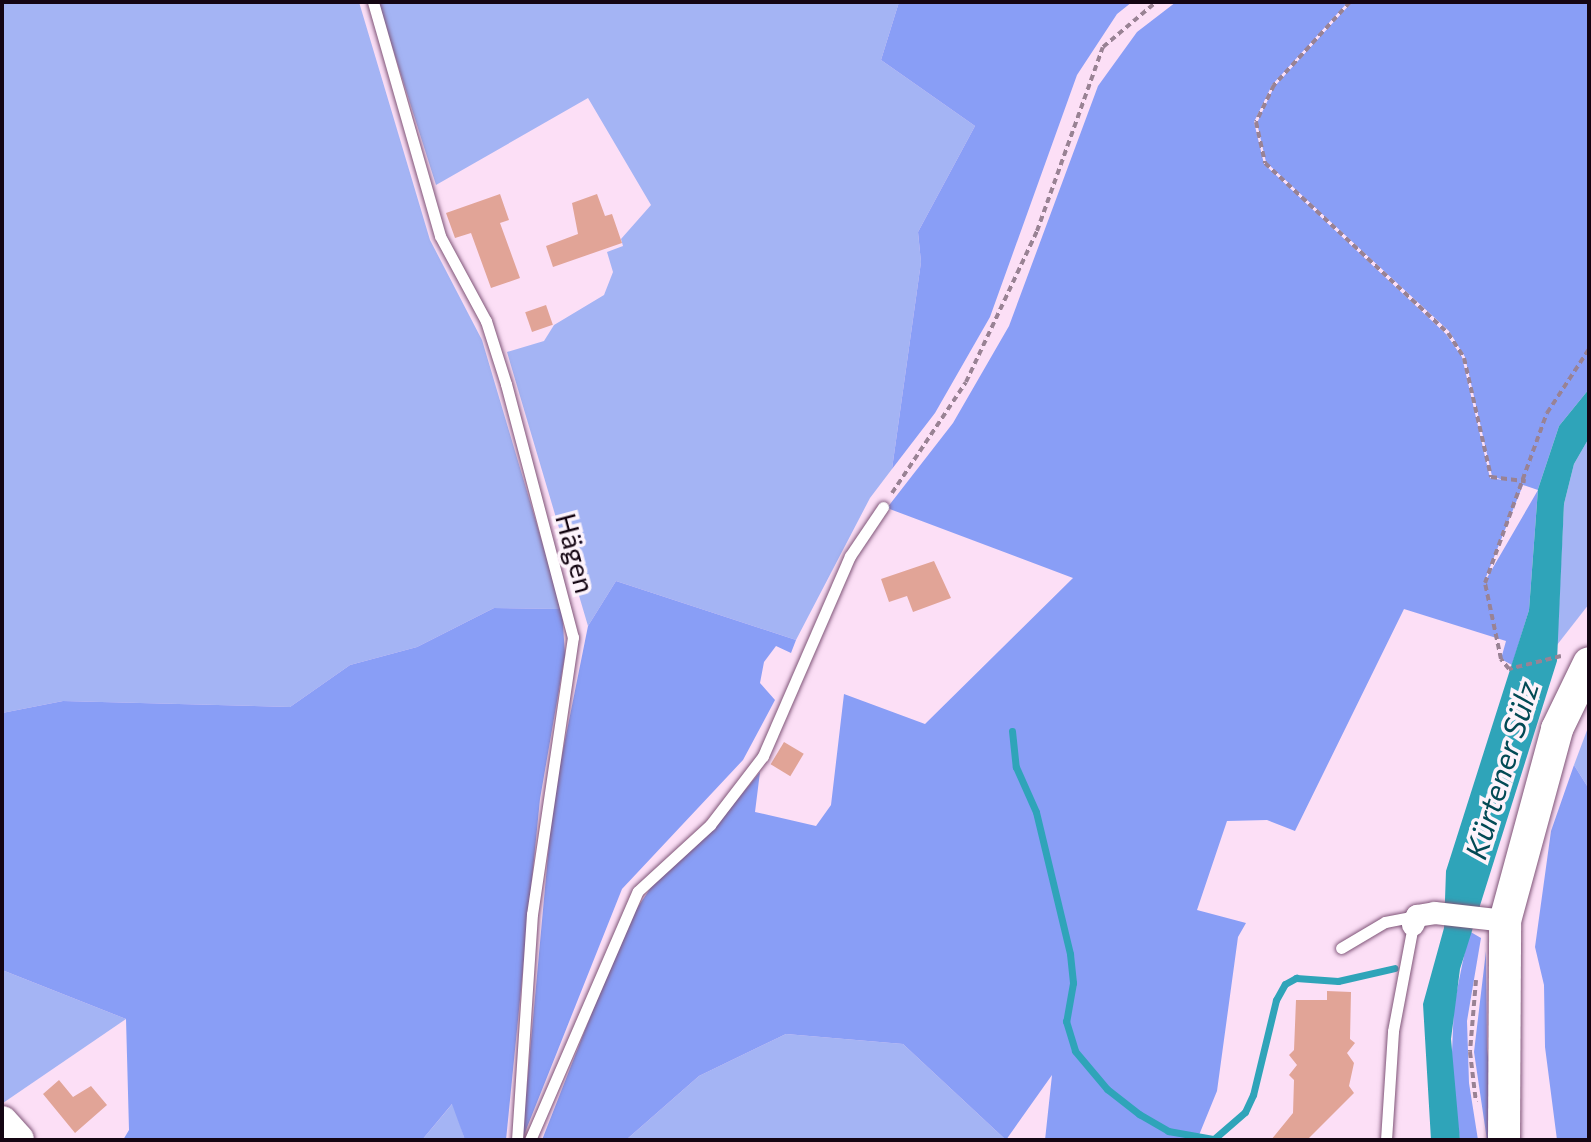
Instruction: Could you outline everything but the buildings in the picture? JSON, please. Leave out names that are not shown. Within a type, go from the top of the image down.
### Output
[{"type":"main road","points":[[1504,1140],[1497,920],[1557,729],[1574,660]]},
{"type":"main road","points":[[2,1122],[18,1140]]},
{"type":"street","points":[[1422,918],[1497,920]]},
{"type":"lane","name":"Hägen","points":[[373,2],[440,236],[486,321],[506,384],[573,637],[532,914],[517,1140]]},
{"type":"lane","points":[[530,1140],[638,891],[710,825],[763,756],[850,556],[883,507]]},
{"type":"lane","points":[[1341,948],[1385,922],[1422,918],[1393,1031],[1386,1140]]},
{"type":"path","points":[[883,507],[966,382],[1037,231],[1103,47],[1156,2]]},
{"type":"path","points":[[1350,2],[1274,85],[1256,122],[1265,163],[1448,333],[1464,358],[1491,477],[1526,481]]},
{"type":"path","points":[[1574,660],[1509,669],[1501,659],[1485,583],[1526,481],[1547,413],[1589,349]]},
{"type":"shaded area","points":[[2,2],[359,2],[430,240],[482,340],[562,609],[494,608],[417,647],[350,665],[290,707],[63,701],[2,713]]},
{"type":"shaded area","points":[[378,2],[899,2],[881,60],[975,126],[918,232],[921,262],[892,469],[870,498],[796,640],[616,581],[588,626],[507,352],[544,341],[554,325],[604,295],[613,272],[607,252],[623,246],[621,239],[651,205],[588,98],[436,185]]},
{"type":"shaded area","points":[[899,2],[1132,2],[1117,14],[1077,75],[990,317],[935,413],[892,469],[921,262],[918,232],[975,126],[881,60]]},
{"type":"shaded area","points":[[1176,2],[1348,2],[1272,85],[1254,122],[1264,164],[1446,334],[1462,357],[1490,478],[1503,480],[1492,476],[1465,357],[1449,331],[1266,162],[1257,123],[1274,87],[1352,2],[1589,2],[1589,389],[1559,426],[1538,490],[1529,610],[1512,665],[1501,659],[1506,641],[1404,609],[1295,831],[1267,820],[1227,821],[1197,910],[1246,923],[1238,937],[1217,1091],[1197,1140],[1045,1140],[1052,1075],[1006,1140],[903,1044],[786,1034],[699,1076],[626,1140],[542,1140],[627,923],[656,880],[723,817],[760,772],[755,812],[816,826],[831,805],[844,694],[925,724],[1073,578],[887,508],[953,423],[1009,326],[1098,86],[1137,32]],"holes":[[[1523,485],[1538,490],[1484,583]]]},
{"type":"shaded area","points":[[1589,438],[1589,604],[1557,645],[1564,504],[1574,464]]},
{"type":"shaded area","points":[[616,581],[796,640],[791,653],[776,646],[764,662],[760,683],[775,700],[743,760],[622,889],[522,1140],[553,800],[588,626]]},
{"type":"shaded area","points":[[494,608],[562,609],[565,655],[540,799],[506,1140],[465,1140],[452,1104],[422,1140],[123,1140],[129,1130],[126,1019],[2,970],[2,713],[63,701],[290,707],[350,665],[417,647]]},
{"type":"shaded area","points":[[1589,725],[1589,789],[1574,765]]},
{"type":"shaded area","points":[[1574,765],[1589,789],[1589,1140],[1557,1140],[1545,1047],[1544,985],[1535,947],[1551,831]]},
{"type":"shaded area","points":[[1469,931],[1481,938],[1467,1021],[1469,1083],[1478,1140],[1460,1140],[1451,1076],[1454,1005]]},
{"type":"shaded area","points":[[1486,951],[1487,1049],[1498,1140],[1487,1140],[1474,1052]]},
{"type":"shaded area","points":[[2,970],[126,1019],[3,1103]]},
{"type":"shaded area","points":[[786,1034],[903,1044],[1006,1140],[626,1140],[699,1076]]},
{"type":"shaded area","points":[[453,1103],[465,1140],[422,1140]]},
{"type":"water","name":"Kürtener Sülz","points":[[1589,389],[1589,438],[1574,464],[1564,504],[1557,661],[1460,969],[1451,1039],[1460,1140],[1431,1140],[1423,1004],[1444,928],[1446,871],[1529,610],[1538,489],[1559,426]]},
{"type":"waterway","points":[[1012,731],[1016,767],[1036,812],[1070,954],[1073,983],[1066,1021],[1075,1051],[1107,1089],[1139,1114],[1168,1131],[1214,1139],[1245,1112],[1253,1095],[1276,1000],[1285,984],[1296,978],[1338,981],[1395,968]]}]
